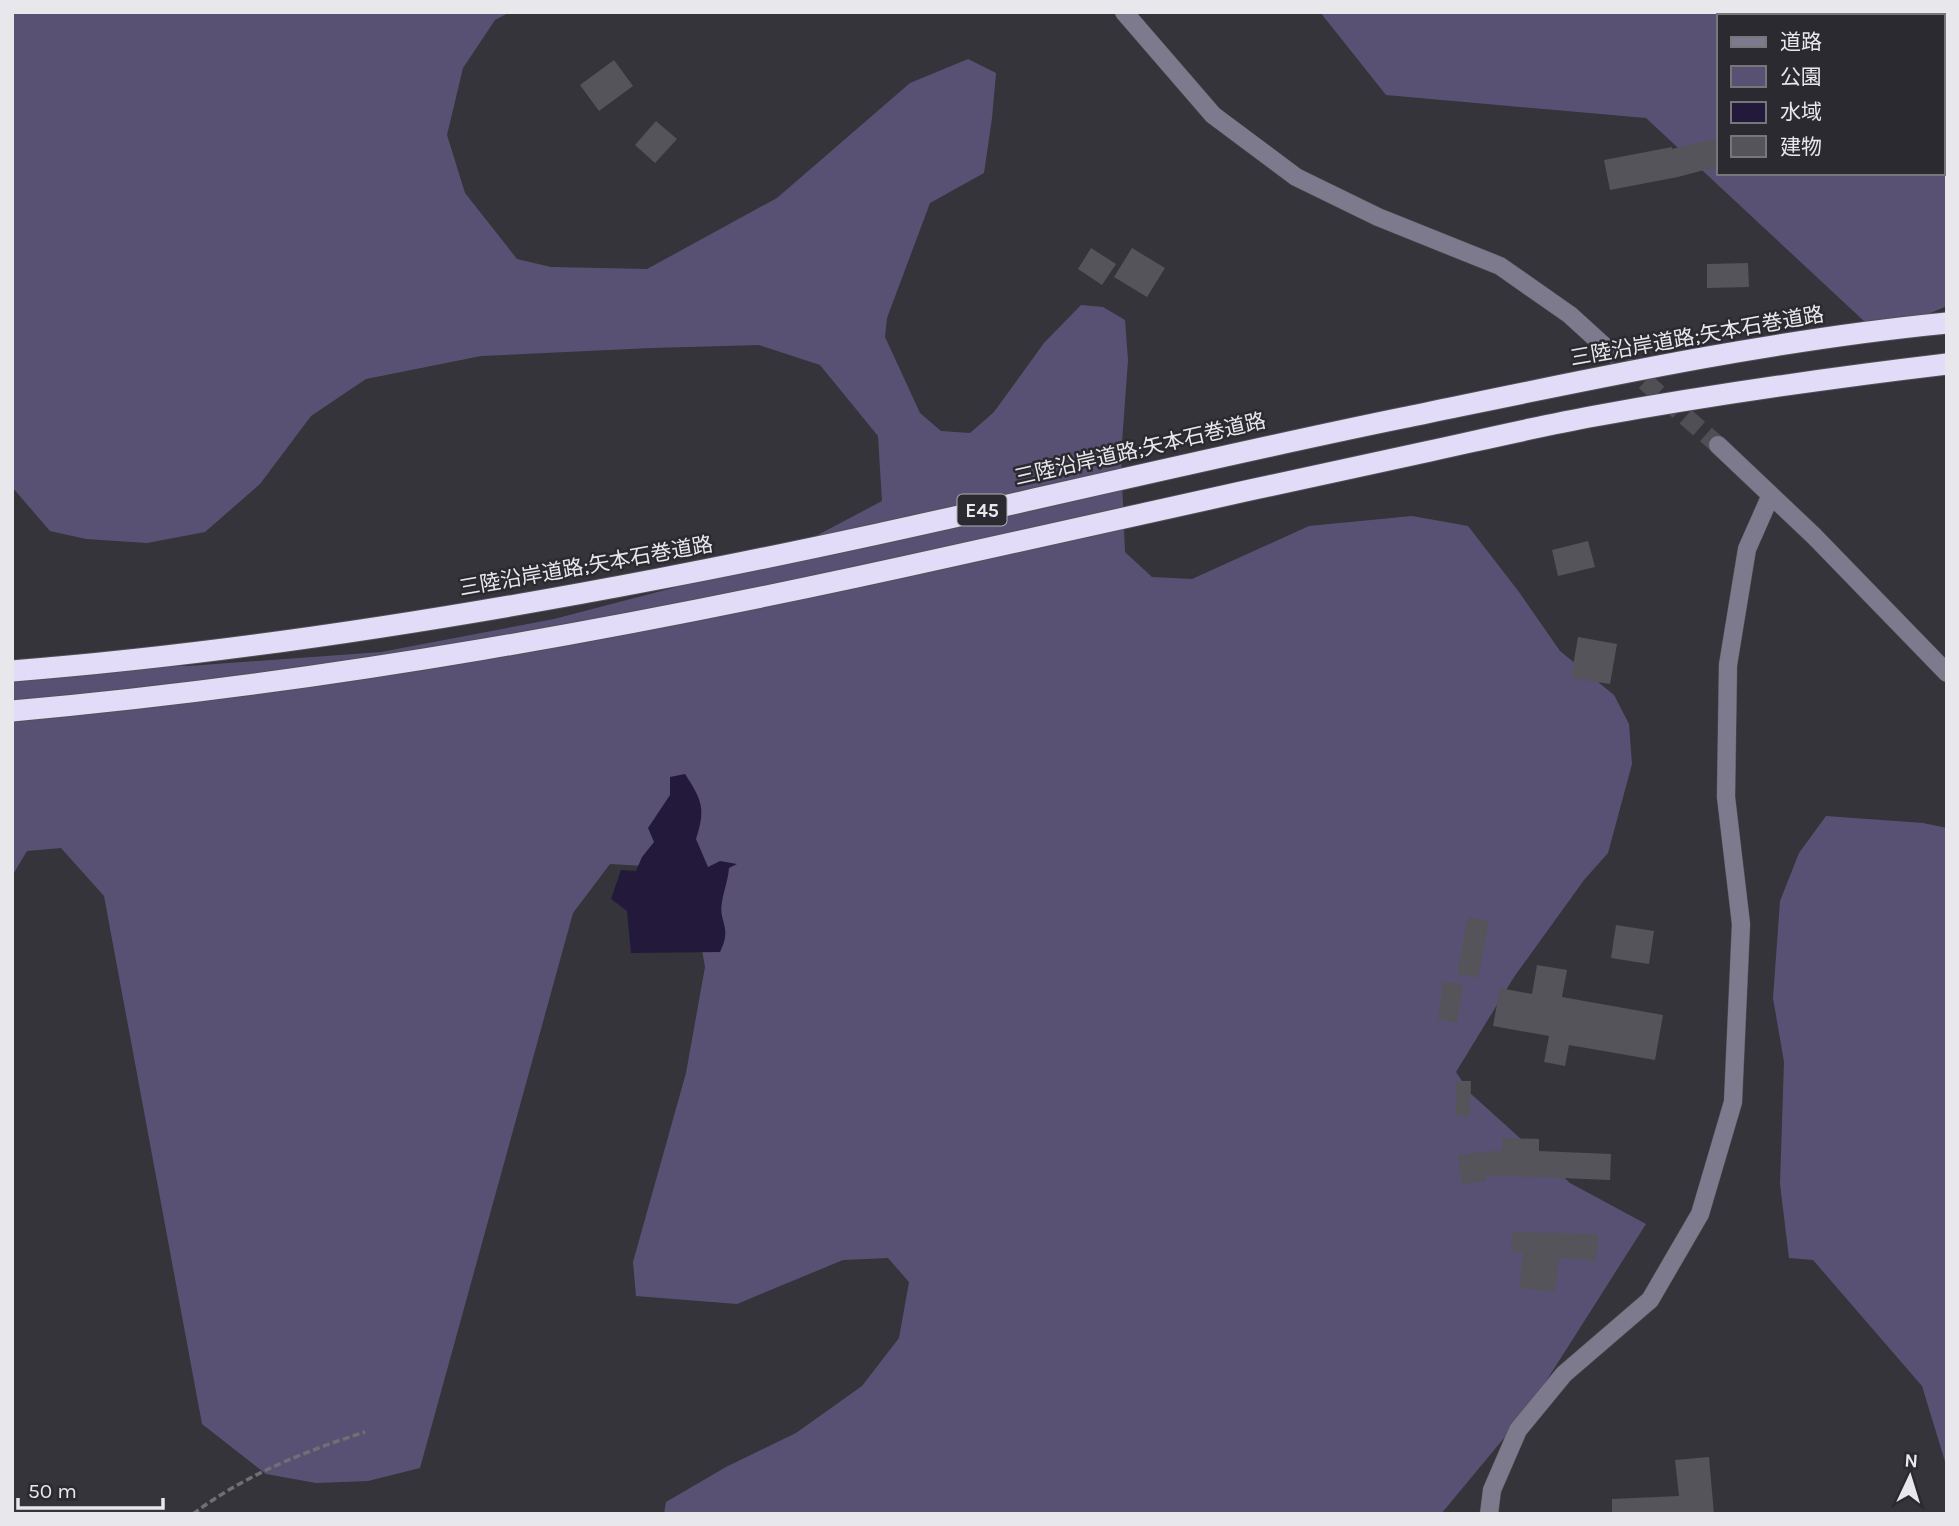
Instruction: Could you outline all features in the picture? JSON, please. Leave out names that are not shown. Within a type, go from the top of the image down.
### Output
[{"type":"highway","name":"三陸沿岸道路;矢本石巻道路","points":[[12,671],[112,663],[309,639],[516,605],[675,576],[1252,449],[1606,376],[1855,332],[1947,323]]},
{"type":"highway","name":"E45","points":[[12,711],[117,702],[511,646],[917,564],[1271,484],[1594,416],[1870,373],[1947,364]]},
{"type":"street","points":[[1124,12],[1213,115],[1296,177],[1378,216],[1500,266],[1570,315],[1604,346]]},
{"type":"street","points":[[1718,445],[1814,536],[1947,673]]},
{"type":"street","points":[[1489,1514],[1492,1490],[1518,1430],[1564,1374],[1650,1300],[1700,1214],[1733,1102],[1741,924],[1726,797],[1728,665],[1747,550],[1770,496]]},
{"type":"path","points":[[193,1514],[213,1498],[314,1448],[365,1432]]},
{"type":"green space","points":[[12,12],[510,12],[495,20],[463,68],[447,135],[465,193],[517,259],[551,267],[647,269],[777,198],[910,83],[968,59],[996,73],[984,173],[930,203],[887,318],[885,337],[920,413],[941,431],[970,433],[994,412],[1044,343],[1081,305],[1103,307],[1125,320],[1128,360],[1121,456],[1125,552],[1152,577],[1192,579],[1309,526],[1412,516],[1468,526],[1560,651],[1614,695],[1629,724],[1632,764],[1608,853],[1584,880],[1514,977],[1456,1072],[1470,1093],[1570,1183],[1646,1224],[1529,1408],[1441,1514],[664,1514],[666,1502],[726,1467],[796,1433],[862,1386],[899,1338],[909,1282],[888,1258],[843,1260],[737,1304],[636,1296],[633,1262],[686,1073],[705,967],[697,921],[644,866],[610,864],[573,913],[420,1468],[368,1481],[316,1483],[266,1474],[202,1424],[104,896],[61,848],[27,851],[12,876],[12,667],[188,666],[381,652],[554,619],[761,565],[882,501],[878,436],[820,365],[759,345],[481,356],[366,379],[311,416],[260,484],[205,532],[147,543],[86,539],[50,531],[12,487]]},
{"type":"green space","points":[[1320,12],[1947,12],[1947,306],[1879,335],[1646,118],[1386,95]]},
{"type":"green space","points":[[1826,816],[1923,823],[1947,828],[1947,1468],[1922,1386],[1813,1260],[1789,1258],[1780,1184],[1784,1062],[1773,998],[1780,901],[1799,853]]},
{"type":"water","points":[[685,774],[701,805],[701,820],[696,839],[708,867],[720,861],[737,864],[729,868],[722,902],[724,943],[720,952],[631,953],[627,911],[611,899],[621,870],[636,871],[642,857],[654,842],[648,828],[670,795],[670,777]]},
{"type":"building","points":[[614,60],[633,86],[599,111],[580,85]]},
{"type":"building","points":[[656,121],[677,139],[655,163],[635,145]]},
{"type":"building","points":[[1717,138],[1717,167],[1610,190],[1604,160]]},
{"type":"building","points":[[1091,248],[1116,264],[1102,285],[1078,269]]},
{"type":"building","points":[[1132,248],[1165,268],[1147,297],[1114,277]]},
{"type":"building","points":[[1748,263],[1749,287],[1707,288],[1707,264]]},
{"type":"building","points":[[1588,541],[1595,567],[1558,576],[1552,550]]},
{"type":"building","points":[[1578,637],[1617,644],[1610,684],[1571,678]]},
{"type":"building","points":[[1468,917],[1489,921],[1478,978],[1457,974]]},
{"type":"building","points":[[1616,925],[1654,931],[1649,964],[1611,958]]},
{"type":"building","points":[[1537,965],[1567,970],[1562,997],[1663,1015],[1655,1060],[1569,1045],[1565,1066],[1544,1062],[1549,1036],[1493,1026],[1500,988],[1532,994]]},
{"type":"building","points":[[1443,981],[1463,984],[1457,1023],[1438,1020]]},
{"type":"building","points":[[1456,1081],[1471,1081],[1470,1116],[1456,1116]]},
{"type":"building","points":[[1502,1138],[1539,1139],[1539,1151],[1611,1154],[1610,1180],[1485,1175],[1487,1181],[1462,1184],[1458,1155],[1502,1150]]},
{"type":"building","points":[[1512,1232],[1598,1234],[1596,1261],[1559,1258],[1555,1292],[1519,1288],[1523,1252],[1511,1252]]},
{"type":"building","points":[[1709,1457],[1714,1514],[1612,1514],[1612,1499],[1679,1496],[1675,1460]]},
{"type":"tunnel","points":[[1604,346],[1718,445]]}]
